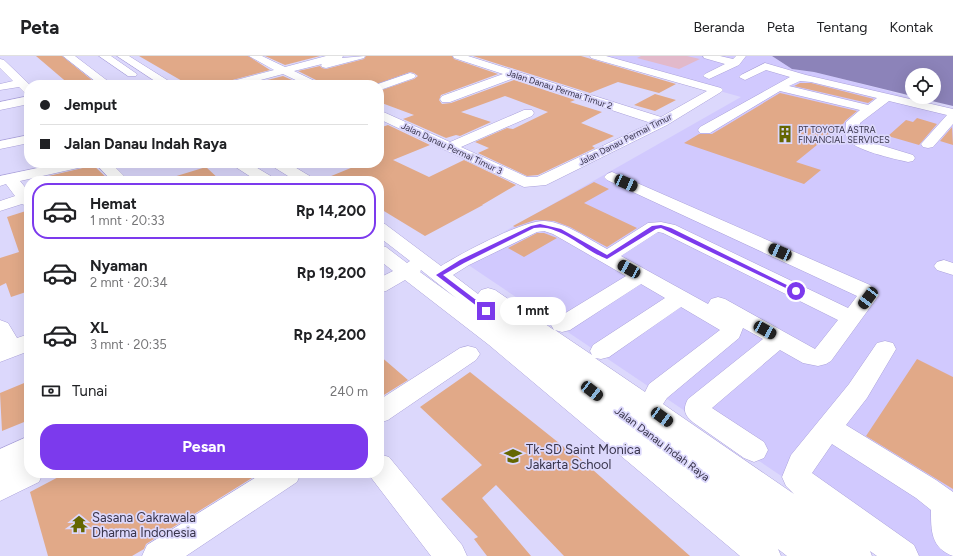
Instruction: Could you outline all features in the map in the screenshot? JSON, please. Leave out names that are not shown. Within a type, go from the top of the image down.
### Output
[{"type":"street","points":[[68,56],[100,80]]},
{"type":"street","points":[[85,56],[117,80]]},
{"type":"street","points":[[104,56],[142,80]]},
{"type":"street","points":[[122,56],[161,80]]},
{"type":"street","points":[[254,56],[305,80]]},
{"type":"street","points":[[266,80],[338,56]]},
{"type":"street","points":[[252,80],[360,56]]},
{"type":"street","name":"Jalan Danau Permai Timur 2","points":[[458,56],[662,122]]},
{"type":"street","points":[[595,56],[710,82],[738,58]]},
{"type":"street","points":[[708,56],[738,58]]},
{"type":"street","points":[[757,56],[764,60],[765,66]]},
{"type":"street","points":[[2,66],[24,86]]},
{"type":"street","points":[[745,77],[765,66],[802,77],[887,97],[953,115],[928,144]]},
{"type":"street","points":[[90,73],[103,70]]},
{"type":"street","points":[[446,99],[514,74]]},
{"type":"street","points":[[384,85],[410,76]]},
{"type":"street","points":[[705,130],[779,87],[802,77]]},
{"type":"street","name":"Jalan Danau Permai Timur","points":[[524,182],[540,182],[662,122],[717,90],[710,82]]},
{"type":"street","points":[[0,87],[24,87]]},
{"type":"street","points":[[779,87],[869,109]]},
{"type":"street","points":[[887,97],[853,122],[853,137],[862,144],[908,158]]},
{"type":"street","points":[[0,106],[24,101]]},
{"type":"street","points":[[450,147],[528,112]]},
{"type":"street","name":"Jalan Danau Permai Timur 3","points":[[384,116],[524,182]]},
{"type":"street","points":[[0,137],[24,132]]},
{"type":"street","points":[[0,146],[24,140]]},
{"type":"street","points":[[5,180],[59,168]]},
{"type":"street","points":[[107,168],[115,176]]},
{"type":"street","points":[[247,168],[260,176]]},
{"type":"street","points":[[285,168],[299,176]]},
{"type":"street","points":[[384,283],[410,263],[462,261],[540,225],[559,230],[613,253],[779,338],[811,357],[818,358],[823,355],[868,298],[869,295],[863,290],[612,177]]},
{"type":"street","points":[[5,180],[24,197]]},
{"type":"street","points":[[0,206],[24,201]]},
{"type":"street","points":[[613,253],[654,228],[661,227],[669,229],[852,318]]},
{"type":"street","name":"Jalan Danau Indah Raya","points":[[384,234],[410,263],[497,339],[765,556]]},
{"type":"street","points":[[613,253],[640,276],[729,325],[733,329],[731,333],[661,389],[643,418],[856,556]]},
{"type":"street","name":"Jalan Danau Indah Raya","points":[[410,263],[643,418],[814,556]]},
{"type":"street","points":[[562,324],[640,276]]},
{"type":"street","points":[[601,351],[680,298]]},
{"type":"street","points":[[0,328],[13,348]]},
{"type":"street","points":[[754,450],[703,416],[697,411],[697,406],[779,338]]},
{"type":"street","points":[[885,349],[858,391],[801,464],[796,477],[806,487],[903,556]]},
{"type":"street","points":[[384,410],[468,354]]},
{"type":"street","points":[[829,428],[926,489],[943,502],[946,507],[946,531],[953,541]]},
{"type":"street","points":[[0,462],[24,450]]},
{"type":"street","points":[[384,473],[445,554]]},
{"type":"street","points":[[0,488],[24,476]]},
{"type":"street","points":[[158,556],[279,478]]},
{"type":"shaded area","points":[[595,56],[772,56],[792,69],[814,72],[889,91],[905,96],[905,104],[927,104],[953,113],[953,556],[900,556],[458,258],[741,97]]},
{"type":"shaded area","points":[[641,56],[687,56],[700,59],[679,69],[637,58]]},
{"type":"shaded area","points":[[772,56],[953,56],[953,106],[941,103],[941,68],[905,68],[905,94],[814,72],[792,69]]},
{"type":"building","points":[[36,56],[62,56],[92,80],[64,80]]},
{"type":"building","points":[[139,56],[248,56],[270,70],[232,80],[180,80]]},
{"type":"building","points":[[265,56],[320,56],[285,65]]},
{"type":"building","points":[[366,56],[452,56],[454,59],[498,74],[441,95],[439,100],[442,104],[451,103],[514,80],[575,100],[570,102],[602,112],[581,123],[614,136],[592,146],[595,148],[538,175],[527,176],[478,153],[489,148],[475,142],[507,128],[513,129],[548,112],[505,96],[461,112],[491,122],[460,136],[456,135],[446,138],[403,119],[414,115],[384,104],[384,89],[414,79],[418,76],[414,73],[410,72],[384,81],[384,80],[316,80],[298,71],[320,66],[326,69],[364,59]]},
{"type":"building","points":[[473,56],[581,56],[676,84],[659,93],[618,82],[590,93]]},
{"type":"building","points":[[283,76],[292,80],[267,80]]},
{"type":"building","points":[[800,83],[811,83],[874,99],[868,103],[794,86]]},
{"type":"building","name":"PT TOYOTA ASTRA FINANCIAL SERVICES","points":[[780,93],[857,111],[796,162],[821,170],[804,184],[684,143],[699,134],[712,134]]},
{"type":"building","points":[[655,94],[676,100],[655,111],[634,105]]},
{"type":"building","name":"PT TOYOTA ASTRA FINANCIAL SERVICES","points":[[917,118],[937,124],[919,145],[888,136],[906,120],[913,122]]},
{"type":"building","points":[[388,125],[430,145],[393,160],[429,177],[464,160],[516,185],[483,205],[425,236],[384,211],[384,176],[331,176],[351,168],[384,168],[384,126]]},
{"type":"building","points":[[952,127],[953,145],[940,141]]},
{"type":"building","points":[[83,168],[96,168],[105,176],[49,176]]},
{"type":"building","points":[[207,168],[216,176],[177,176]]},
{"type":"building","points":[[594,182],[609,189],[584,203],[637,228],[607,247],[570,227],[554,221],[535,220],[515,227],[513,226]]},
{"type":"building","points":[[24,212],[24,293],[11,297],[6,283],[0,286],[0,258],[19,252],[7,217]]},
{"type":"building","points":[[537,233],[544,233],[557,238],[524,257],[508,248]]},
{"type":"building","points":[[384,359],[408,380],[384,395]]},
{"type":"building","points":[[917,359],[953,377],[953,489],[866,436]]},
{"type":"building","points":[[470,372],[574,455],[575,454],[690,556],[564,556],[496,485],[482,498],[531,556],[487,556],[474,539],[478,537],[441,499],[482,465],[420,407]]},
{"type":"building","points":[[24,383],[24,422],[2,431],[0,393]]},
{"type":"building","points":[[57,478],[252,478],[146,544],[144,549],[132,556],[48,556],[30,492]]},
{"type":"place","name":"PT TOYOTA ASTRA FINANCIAL SERVICES","points":[[785,134]]},
{"type":"place","name":"Tk-SD Saint Monica Jakarta School","points":[[513,456]]},
{"type":"place","name":"Sasana Cakrawala Dharma Indonesia","points":[[79,524]]},
{"type":"route","points":[[486,311],[439,275],[462,261],[540,225],[559,230],[607,257],[654,228],[661,227],[669,229],[796,291]]}]
